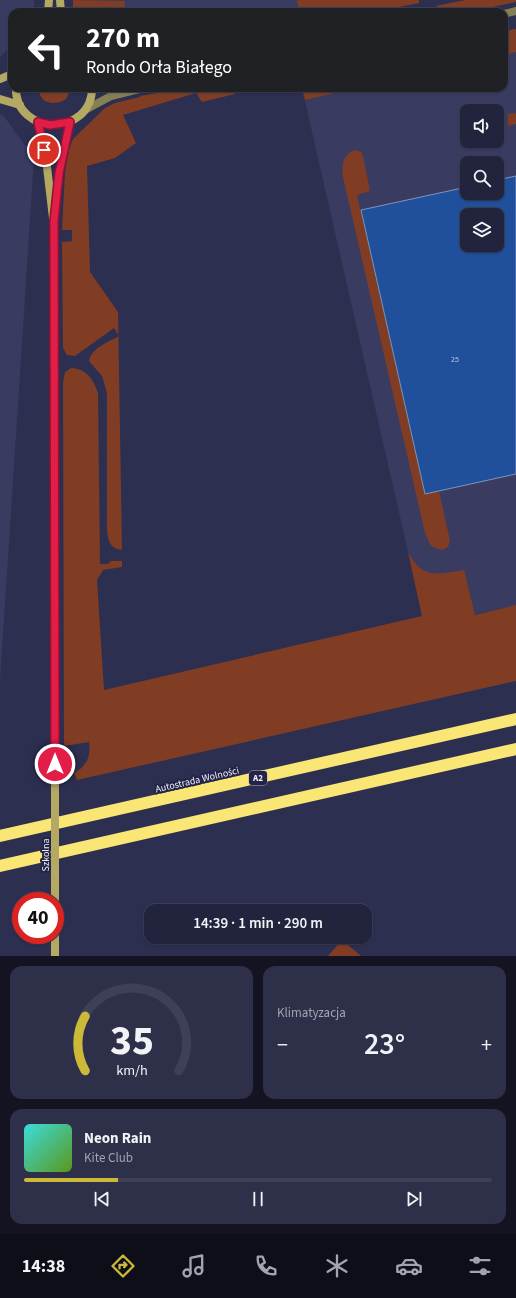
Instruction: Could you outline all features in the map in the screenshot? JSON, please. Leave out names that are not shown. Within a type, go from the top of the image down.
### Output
[{"type":"highway","name":"Autostrada Wolności","points":[[0,836],[516,719]]},
{"type":"highway","points":[[0,866],[516,749]]},
{"type":"street","points":[[17,92],[20,105],[28,115],[38,122],[50,125],[70,122],[85,110],[111,96],[127,92]]},
{"type":"street","points":[[85,110],[90,101],[91,92]]},
{"type":"street","points":[[0,99],[20,105]]},
{"type":"street","points":[[38,122],[44,150],[54,221]]},
{"type":"street","points":[[54,221],[59,173],[70,122]]},
{"type":"street","name":"Szkolna","points":[[54,221],[55,892]]},
{"type":"street","name":"Szkolna","points":[[55,944],[55,956]]},
{"type":"shaded area","points":[[0,0],[34,0],[34,8],[8,8],[8,49],[0,57]]},
{"type":"shaded area","points":[[73,0],[125,1],[124,8],[73,8]]},
{"type":"shaded area","points":[[88,0],[393,0],[356,8],[98,8]]},
{"type":"shaded area","points":[[297,0],[419,0],[419,3],[394,8],[298,8]]},
{"type":"shaded area","points":[[465,0],[516,0],[516,2],[487,8],[437,8],[436,6]]},
{"type":"shaded area","points":[[516,29],[516,614],[503,608],[425,626],[303,92],[508,92],[508,30]]},
{"type":"shaded area","points":[[516,29],[516,52],[508,54],[508,30]]},
{"type":"shaded area","points":[[70,92],[66,99],[57,103],[44,100],[39,93]]},
{"type":"shaded area","points":[[162,92],[235,92],[235,94],[202,102],[196,93],[123,115],[136,143],[115,158],[87,166],[90,272],[118,312],[118,335],[114,328],[75,356],[67,355],[63,348],[62,242],[72,241],[72,230],[62,230],[65,172],[69,150],[73,139],[105,108],[115,103]]},
{"type":"shaded area","points":[[303,92],[340,92],[305,100]]},
{"type":"shaded area","points":[[516,113],[516,124],[508,126],[508,114]]},
{"type":"shaded area","points":[[0,115],[3,115],[34,158],[0,681]]},
{"type":"shaded area","points":[[355,150],[361,152],[363,156],[370,191],[357,195],[425,494],[439,491],[450,541],[448,547],[442,550],[431,546],[425,533],[343,177],[342,169],[345,157]]},
{"type":"shaded area","points":[[118,336],[122,550],[114,547],[110,543],[107,529],[107,393],[102,376],[89,361],[93,352]]},
{"type":"shaded area","points":[[71,368],[81,370],[89,376],[98,393],[100,564],[108,564],[111,561],[122,561],[122,567],[103,570],[97,580],[104,690],[422,616],[408,552],[419,567],[425,571],[432,573],[446,573],[464,570],[475,615],[516,605],[516,681],[77,780],[74,773],[85,764],[89,756],[89,742],[64,746],[63,383],[65,372]]},
{"type":"shaded area","points":[[338,944],[347,944],[361,956],[328,956]]},
{"type":"building","points":[[516,176],[516,474],[425,494],[361,210],[460,189],[460,200],[504,200],[504,179]]},
{"type":"route","points":[[44,150],[38,122],[50,125],[60,125],[70,122],[59,173],[58,200],[54,221],[55,764]]}]
